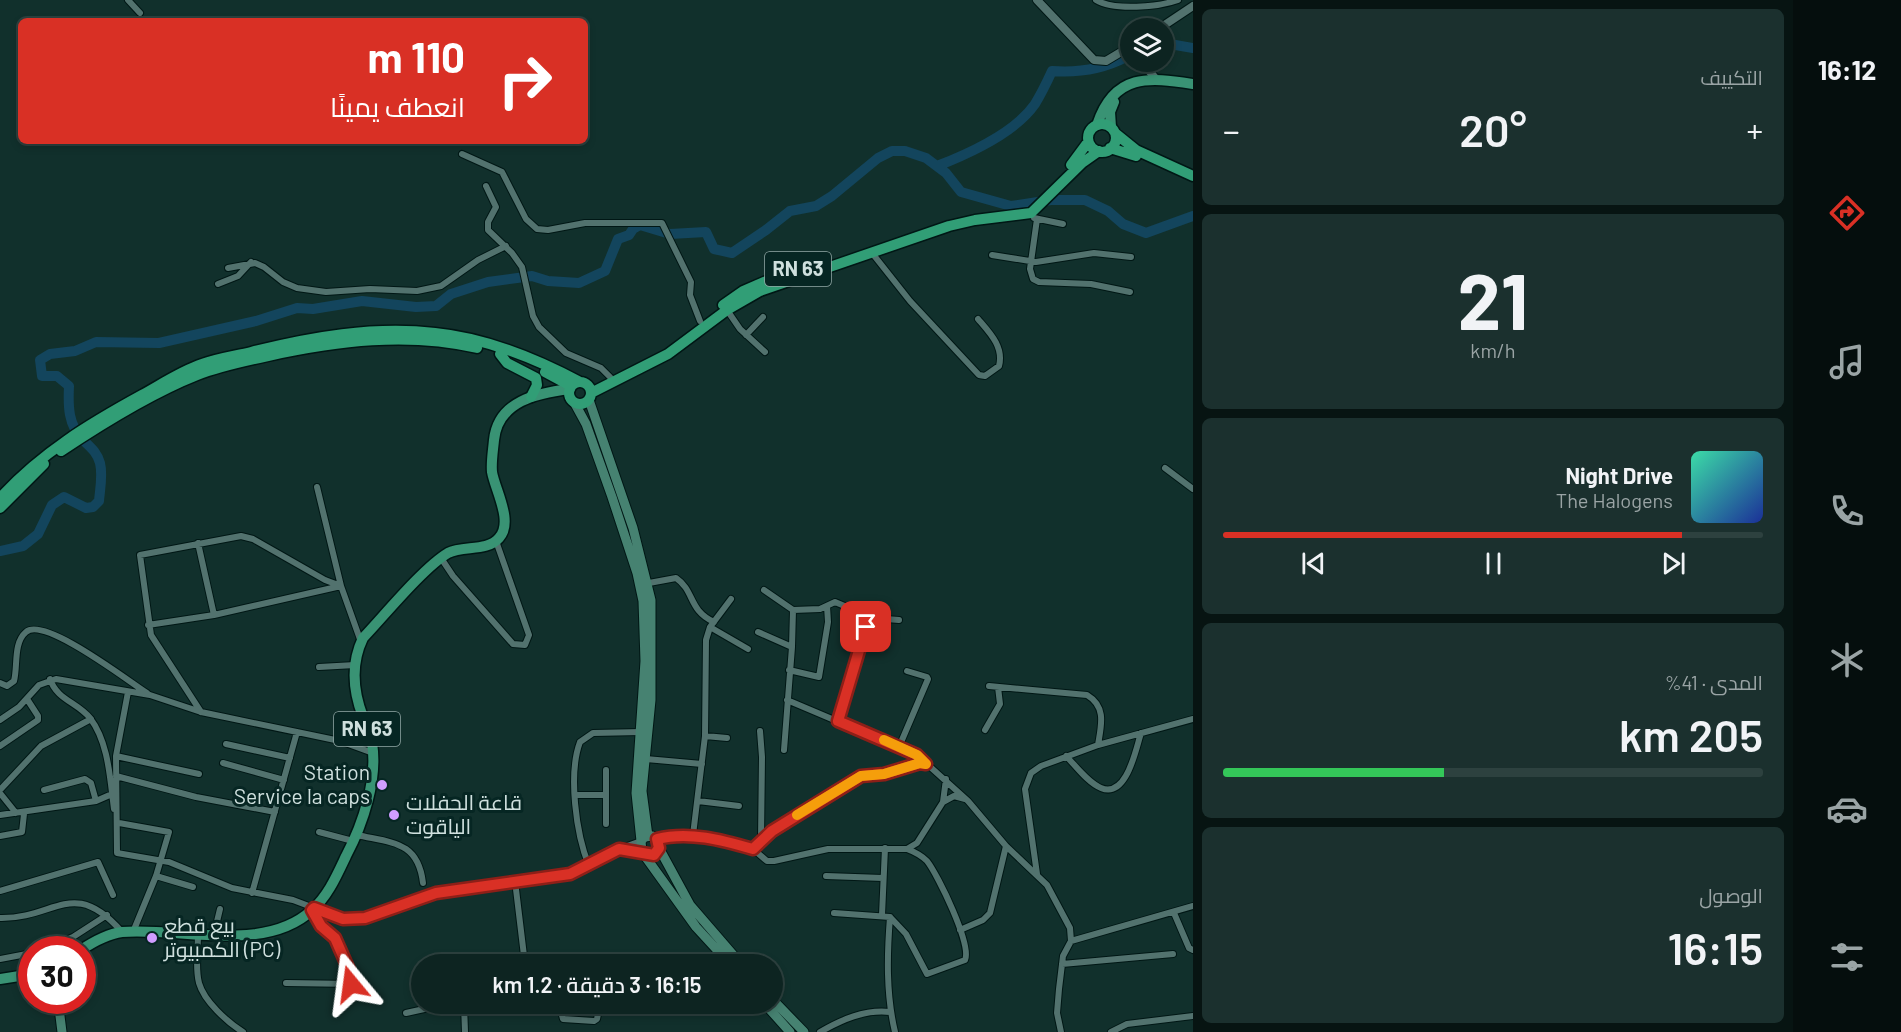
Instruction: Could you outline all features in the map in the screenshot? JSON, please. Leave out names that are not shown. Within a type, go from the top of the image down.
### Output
[{"type":"highway","points":[[1033,213],[1077,158],[1088,142],[1089,132],[1097,125],[1113,130],[1136,150],[1193,176]]},
{"type":"highway","points":[[1110,148],[1115,140],[1113,130]]},
{"type":"highway","points":[[1088,142],[1099,151]]},
{"type":"highway","points":[[1049,194],[1082,163],[1099,151],[1110,148],[1128,153],[1193,183]]},
{"type":"highway","name":"RN 63","points":[[579,392],[653,355],[743,291],[786,273],[971,214],[1020,210],[1033,213]]},
{"type":"highway","name":"RN 63","points":[[727,310],[778,283],[967,222],[1033,213]]},
{"type":"highway","points":[[579,392],[668,354],[727,310]]},
{"type":"highway","points":[[0,498],[35,462],[182,372],[204,363],[286,344],[351,333],[405,331],[457,336],[516,353],[579,392]]},
{"type":"highway","points":[[0,508],[50,459],[87,430],[195,375],[221,366],[291,351],[340,343],[389,339],[447,343],[500,354],[543,371],[579,392]]},
{"type":"highway","points":[[500,354],[507,363],[536,378],[535,396]]},
{"type":"main road","points":[[1097,125],[1103,111],[1119,91],[1136,81],[1155,78],[1193,84]]},
{"type":"main road","points":[[1113,130],[1110,112],[1119,91]]},
{"type":"main road","points":[[579,392],[645,581],[653,662],[642,791],[649,841],[690,905],[732,954]]},
{"type":"main road","points":[[579,392],[590,433],[645,581],[641,732],[636,784],[654,855],[644,853]]},
{"type":"main road","name":"RN 63","points":[[96,941],[127,932],[198,935],[246,934],[278,929],[292,924],[313,909],[336,877],[355,838],[368,799],[373,753],[372,740],[357,696],[355,665],[361,642],[390,608],[441,558],[458,549],[481,546],[496,541],[504,528],[504,514],[492,467],[495,432],[500,419],[508,409],[535,396],[579,392]]},
{"type":"main road","points":[[644,853],[649,841]]},
{"type":"main road","points":[[644,853],[696,927],[721,954]]},
{"type":"main road","points":[[0,979],[18,976]]},
{"type":"main road","points":[[783,1010],[804,1032]]},
{"type":"main road","points":[[60,1014],[62,1032]]},
{"type":"main road","points":[[774,1014],[790,1032]]},
{"type":"street","points":[[128,0],[140,14]]},
{"type":"street","points":[[1037,0],[1094,60],[1110,60],[1120,53]]},
{"type":"street","points":[[1096,0],[1105,4],[1149,6],[1178,0]]},
{"type":"street","points":[[1174,19],[1193,6]]},
{"type":"street","points":[[1150,72],[1155,78]]},
{"type":"street","points":[[462,154],[502,172],[526,219],[537,229],[657,221],[666,229],[691,282],[690,295],[700,321]]},
{"type":"street","points":[[486,186],[496,207],[488,228],[522,267],[535,320],[552,341],[571,356],[602,368],[610,377]]},
{"type":"street","points":[[1063,224],[1033,213],[1031,276],[1039,282],[1091,284],[1130,292]]},
{"type":"street","points":[[228,268],[251,262],[264,267],[283,282],[297,288],[326,292],[370,289],[417,291],[441,286],[478,260],[506,246]]},
{"type":"street","points":[[872,253],[910,301],[979,375],[985,376],[999,366],[1001,356],[994,338],[978,319]]},
{"type":"street","points":[[992,255],[1031,262],[1094,253],[1131,257]]},
{"type":"street","points":[[218,284],[238,276],[251,262]]},
{"type":"street","points":[[727,310],[746,335],[765,352]]},
{"type":"street","points":[[746,335],[763,318]]},
{"type":"street","points":[[1165,468],[1193,489]]},
{"type":"street","points":[[317,487],[341,586],[361,642]]},
{"type":"street","points":[[201,712],[156,643],[148,625],[139,556],[241,536],[253,539],[325,580],[341,586]]},
{"type":"street","points":[[441,558],[453,576],[513,644],[525,645],[530,635],[496,541]]},
{"type":"street","points":[[198,543],[214,615]]},
{"type":"street","points":[[645,581],[676,578],[684,585],[702,616],[748,649]]},
{"type":"street","points":[[148,625],[214,615],[341,586]]},
{"type":"street","points":[[764,590],[793,610],[820,609],[835,602],[869,617],[899,620]]},
{"type":"street","points":[[693,835],[705,736],[706,640],[712,625],[731,599]]},
{"type":"street","points":[[789,670],[819,677],[829,614],[827,606]]},
{"type":"street","points":[[784,750],[793,610]]},
{"type":"street","points":[[838,721],[869,617]]},
{"type":"street","points":[[0,683],[7,686],[14,681],[18,645],[22,636],[30,629],[41,629],[61,636],[150,695]]},
{"type":"street","points":[[758,632],[792,647]]},
{"type":"street","points":[[319,667],[355,665]]},
{"type":"street","points":[[899,747],[928,679],[927,676],[907,671]]},
{"type":"street","points":[[0,720],[27,699],[39,685],[50,679],[150,695],[201,712],[339,741],[373,753]]},
{"type":"street","points":[[50,679],[59,695],[91,719],[109,767],[117,837]]},
{"type":"street","points":[[989,686],[1088,695],[1102,712],[1098,745]]},
{"type":"street","points":[[985,730],[1000,704],[998,687]]},
{"type":"street","points":[[128,692],[116,756],[119,824],[116,850],[121,856],[162,860],[252,893],[293,900],[313,909],[353,920],[427,895],[553,877],[589,866],[619,849],[649,841],[693,835],[753,849],[766,861],[828,849],[907,849],[923,857],[934,872],[960,930],[967,953],[965,960],[927,974],[906,934],[890,917],[834,913]]},
{"type":"street","points":[[0,746],[38,720],[38,716],[27,699]]},
{"type":"street","points":[[787,700],[917,755],[946,779],[1006,846],[1047,885],[1070,928],[1071,941],[1062,964],[1059,1031]]},
{"type":"street","points":[[16,813],[0,791],[41,746],[91,719]]},
{"type":"street","points":[[1037,874],[1026,783],[1035,769],[1098,745],[1193,719]]},
{"type":"street","points":[[760,731],[761,839]]},
{"type":"street","points":[[252,893],[297,732]]},
{"type":"street","points":[[589,866],[577,819],[577,748],[582,737],[592,733],[641,732]]},
{"type":"street","points":[[1066,756],[1098,787],[1107,789],[1124,780],[1129,773],[1141,733]]},
{"type":"street","points":[[705,736],[727,738]]},
{"type":"street","points":[[226,744],[290,758]]},
{"type":"street","points":[[116,756],[199,774]]},
{"type":"street","points":[[646,759],[702,764]]},
{"type":"street","points":[[222,763],[284,780]]},
{"type":"street","points":[[753,849],[761,839],[861,776],[884,774],[920,763],[926,764]]},
{"type":"street","points":[[606,770],[606,824]]},
{"type":"street","points":[[116,777],[196,797],[275,812]]},
{"type":"street","points":[[44,790],[85,779],[92,783],[96,801]]},
{"type":"street","points":[[907,849],[917,843],[943,802],[946,779]]},
{"type":"street","points":[[0,815],[24,814],[96,801],[112,794]]},
{"type":"street","points":[[576,795],[606,795]]},
{"type":"street","points":[[943,802],[954,796],[968,801]]},
{"type":"street","points":[[698,801],[739,806]]},
{"type":"street","points":[[0,836],[22,832],[24,814]]},
{"type":"street","points":[[0,918],[26,915],[76,901],[107,915],[127,932],[156,876],[169,831],[119,824]]},
{"type":"street","points":[[319,832],[400,844],[410,850],[420,861],[423,883]]},
{"type":"street","points":[[960,930],[983,920],[990,913],[1006,846]]},
{"type":"street","points":[[882,915],[885,848]]},
{"type":"street","points":[[619,849],[644,853]]},
{"type":"street","points":[[0,891],[98,862],[113,895]]},
{"type":"street","points":[[156,876],[194,887]]},
{"type":"street","points":[[826,876],[883,878]]},
{"type":"street","points":[[515,881],[524,954]]},
{"type":"street","points":[[1071,941],[1193,906]]},
{"type":"street","points":[[214,934],[220,909]]},
{"type":"street","points":[[286,983],[354,984],[335,938],[321,926],[313,909]]},
{"type":"street","points":[[1174,913],[1189,948],[1193,950]]},
{"type":"street","points":[[74,936],[107,915]]},
{"type":"street","points":[[890,917],[887,952],[890,1012],[895,1032]]},
{"type":"street","points":[[198,935],[197,967],[201,988],[234,1026],[243,1032]]},
{"type":"street","points":[[1062,964],[1173,954]]},
{"type":"street","points":[[0,959],[18,956]]},
{"type":"street","points":[[406,1013],[411,1012]]},
{"type":"street","points":[[820,1032],[838,1022],[866,1013],[890,1012]]},
{"type":"street","points":[[464,1014],[465,1032]]},
{"type":"street","points":[[562,1014],[563,1019],[594,1021],[596,1014]]},
{"type":"street","points":[[1111,1032],[1132,1023],[1193,1016]]},
{"type":"street","points":[[1132,1023],[1134,1032]]},
{"type":"waterway","points":[[1174,45],[1193,48]]},
{"type":"waterway","points":[[937,166],[976,149],[1016,124],[1035,104],[1052,71],[1090,69],[1120,60]]},
{"type":"waterway","points":[[0,551],[23,546],[38,534],[52,505],[64,497],[86,508],[93,507],[99,501],[101,477],[99,459],[74,428],[69,408],[69,386],[57,376],[42,376],[40,360],[50,354],[75,351],[96,342],[159,343],[256,321],[297,308],[313,309],[362,301],[416,307],[436,306],[451,294],[488,282],[532,276],[548,281],[579,283],[605,271],[618,239],[629,235],[640,225],[670,234],[706,232],[714,249],[732,253],[790,211],[816,206],[832,196],[878,158],[892,151],[905,151],[926,158],[946,173],[961,192],[1011,206],[1051,200],[1085,200],[1108,211],[1123,224],[1146,233],[1193,216]]},
{"type":"slow traffic","points":[[797,815],[861,776],[884,774],[920,763],[926,764],[917,755],[884,740]]},
{"type":"place","name":"Station Service la caps","points":[[382,785]]},
{"type":"place","name":"قاعة الحفلات الياقوت","points":[[394,815]]},
{"type":"place","name":"بيع قطع الكمبيوتر (PC)","points":[[152,938]]},
{"type":"route","points":[[351,984],[354,984],[354,981],[335,938],[321,926],[312,910],[314,908],[343,919],[365,918],[418,897],[436,893],[492,887],[527,879],[570,874],[619,849],[654,855],[659,848],[657,839],[670,836],[693,835],[753,849],[772,831],[861,776],[884,774],[920,763],[926,764],[917,755],[838,721],[866,627]]}]
